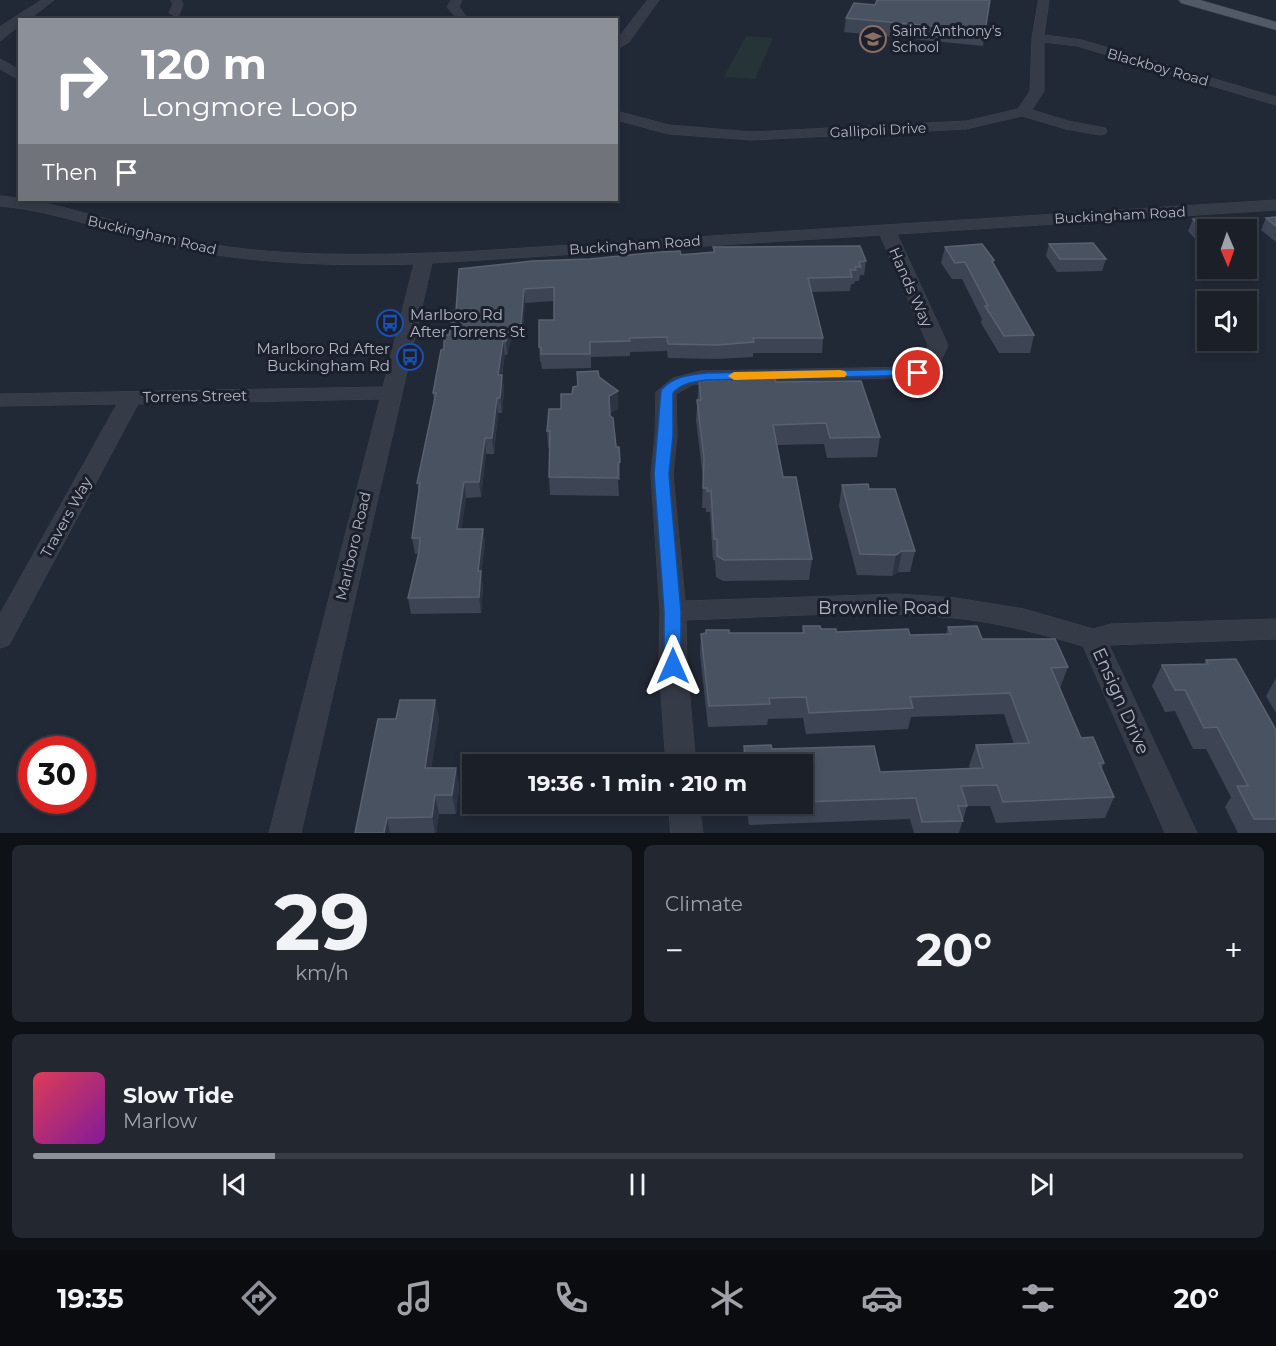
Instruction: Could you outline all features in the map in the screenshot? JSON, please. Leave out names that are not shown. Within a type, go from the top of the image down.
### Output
[{"type":"main road","points":[[1186,0],[1276,26]]},
{"type":"street","points":[[23,18],[49,0]]},
{"type":"street","points":[[176,0],[178,4],[176,13]]},
{"type":"street","points":[[457,0],[453,7],[458,18]]},
{"type":"street","points":[[618,46],[624,43],[634,24],[654,0]]},
{"type":"street","points":[[1044,0],[1038,38],[1037,91],[1023,112],[1066,124],[1100,130]]},
{"type":"street","points":[[0,37],[4,30],[18,21]]},
{"type":"street","name":"Blackboy Road","points":[[1038,38],[1078,43],[1276,101]]},
{"type":"street","points":[[0,63],[18,75]]},
{"type":"street","name":"Gallipoli Drive","points":[[618,116],[634,122],[708,134],[775,136],[966,125],[1023,112]]},
{"type":"street","points":[[618,132],[634,122]]},
{"type":"street","name":"Buckingham Road","points":[[0,201],[24,203],[169,242],[228,252],[290,258],[424,259],[1276,205]]},
{"type":"street","name":"Hands Way","points":[[673,611],[662,474],[666,436],[664,403],[666,392],[674,384],[706,376],[918,373],[934,357],[938,345],[886,229]]},
{"type":"street","name":"Marlboro Road","points":[[285,833],[424,259]]},
{"type":"street","name":"Torrens Street","points":[[0,400],[390,393]]},
{"type":"street","name":"Travers Way","points":[[0,638],[131,397]]},
{"type":"street","name":"Brownlie Road","points":[[673,611],[898,604],[956,608],[1024,619],[1093,639]]},
{"type":"street","points":[[673,611],[673,666],[680,754]]},
{"type":"street","name":"Ensign Drive","points":[[1181,833],[1093,639],[1111,634],[1276,629]]},
{"type":"street","points":[[685,814],[687,833]]},
{"type":"shaded area","points":[[746,36],[773,38],[755,79],[724,77]]},
{"type":"building","points":[[877,0],[990,0],[985,31],[846,18],[854,3],[875,5]]},
{"type":"building","points":[[1276,217],[1276,226],[1266,218]]},
{"type":"building","points":[[1093,243],[1106,259],[1060,259],[1049,244]]},
{"type":"building","points":[[982,244],[994,260],[992,261],[1034,335],[1004,336],[985,306],[988,306],[965,262],[955,263],[945,247]]},
{"type":"building","points":[[860,246],[866,261],[859,262],[861,267],[855,267],[856,270],[850,270],[852,277],[808,278],[823,338],[753,338],[754,342],[718,345],[668,344],[667,337],[629,338],[630,341],[590,342],[590,354],[541,354],[539,320],[554,320],[554,287],[524,289],[521,324],[510,324],[506,341],[503,341],[498,375],[502,375],[500,398],[497,398],[492,438],[485,438],[479,482],[464,482],[457,529],[483,529],[478,571],[481,571],[479,597],[408,598],[419,552],[420,538],[412,538],[420,483],[417,483],[436,393],[433,393],[441,350],[444,349],[444,335],[449,335],[452,311],[456,311],[459,269],[659,252],[680,251],[681,255],[715,252],[713,247]]},
{"type":"building","points":[[598,371],[599,377],[618,391],[609,396],[616,447],[619,447],[618,478],[549,477],[550,431],[547,431],[549,409],[561,409],[561,394],[572,394],[573,387],[578,386],[577,372]]},
{"type":"building","points":[[770,377],[776,382],[861,381],[880,437],[830,438],[826,423],[773,425],[783,477],[796,477],[812,559],[724,560],[717,556],[711,491],[703,488],[704,458],[697,400],[701,400],[699,381]]},
{"type":"building","points":[[868,484],[869,489],[895,489],[915,551],[902,551],[896,555],[860,554],[842,485]]},
{"type":"building","points":[[803,626],[820,626],[821,629],[836,629],[836,632],[908,629],[910,635],[951,634],[948,627],[977,626],[982,639],[1055,639],[1068,667],[1051,668],[1081,738],[1093,737],[1104,763],[1099,763],[1114,797],[1003,802],[997,785],[961,786],[967,806],[958,806],[963,821],[922,822],[916,798],[813,802],[813,754],[745,754],[744,746],[771,745],[772,749],[874,746],[880,772],[983,768],[976,745],[1029,743],[1010,693],[910,697],[913,708],[809,713],[806,697],[769,698],[770,704],[709,706],[701,634],[706,633],[706,630],[729,630],[729,633],[804,633]]},
{"type":"building","points":[[1236,659],[1276,730],[1276,819],[1254,819],[1237,786],[1248,786],[1217,727],[1204,728],[1185,690],[1175,690],[1162,665],[1208,664],[1206,660]]},
{"type":"building","points":[[400,700],[435,700],[425,768],[456,768],[452,795],[435,795],[432,817],[387,818],[384,833],[355,833],[378,719],[396,719]]},
{"type":"slow traffic","points":[[734,376],[840,374]]},
{"type":"place","name":"Saint Anthony's School","points":[[873,39]]},
{"type":"place","name":"Marlboro Rd After Torrens St","points":[[390,323]]},
{"type":"place","name":"Marlboro Rd After Buckingham Rd","points":[[410,357]]},
{"type":"route","points":[[673,666],[673,611],[662,474],[666,436],[664,403],[666,392],[674,384],[706,376],[918,373]]}]
